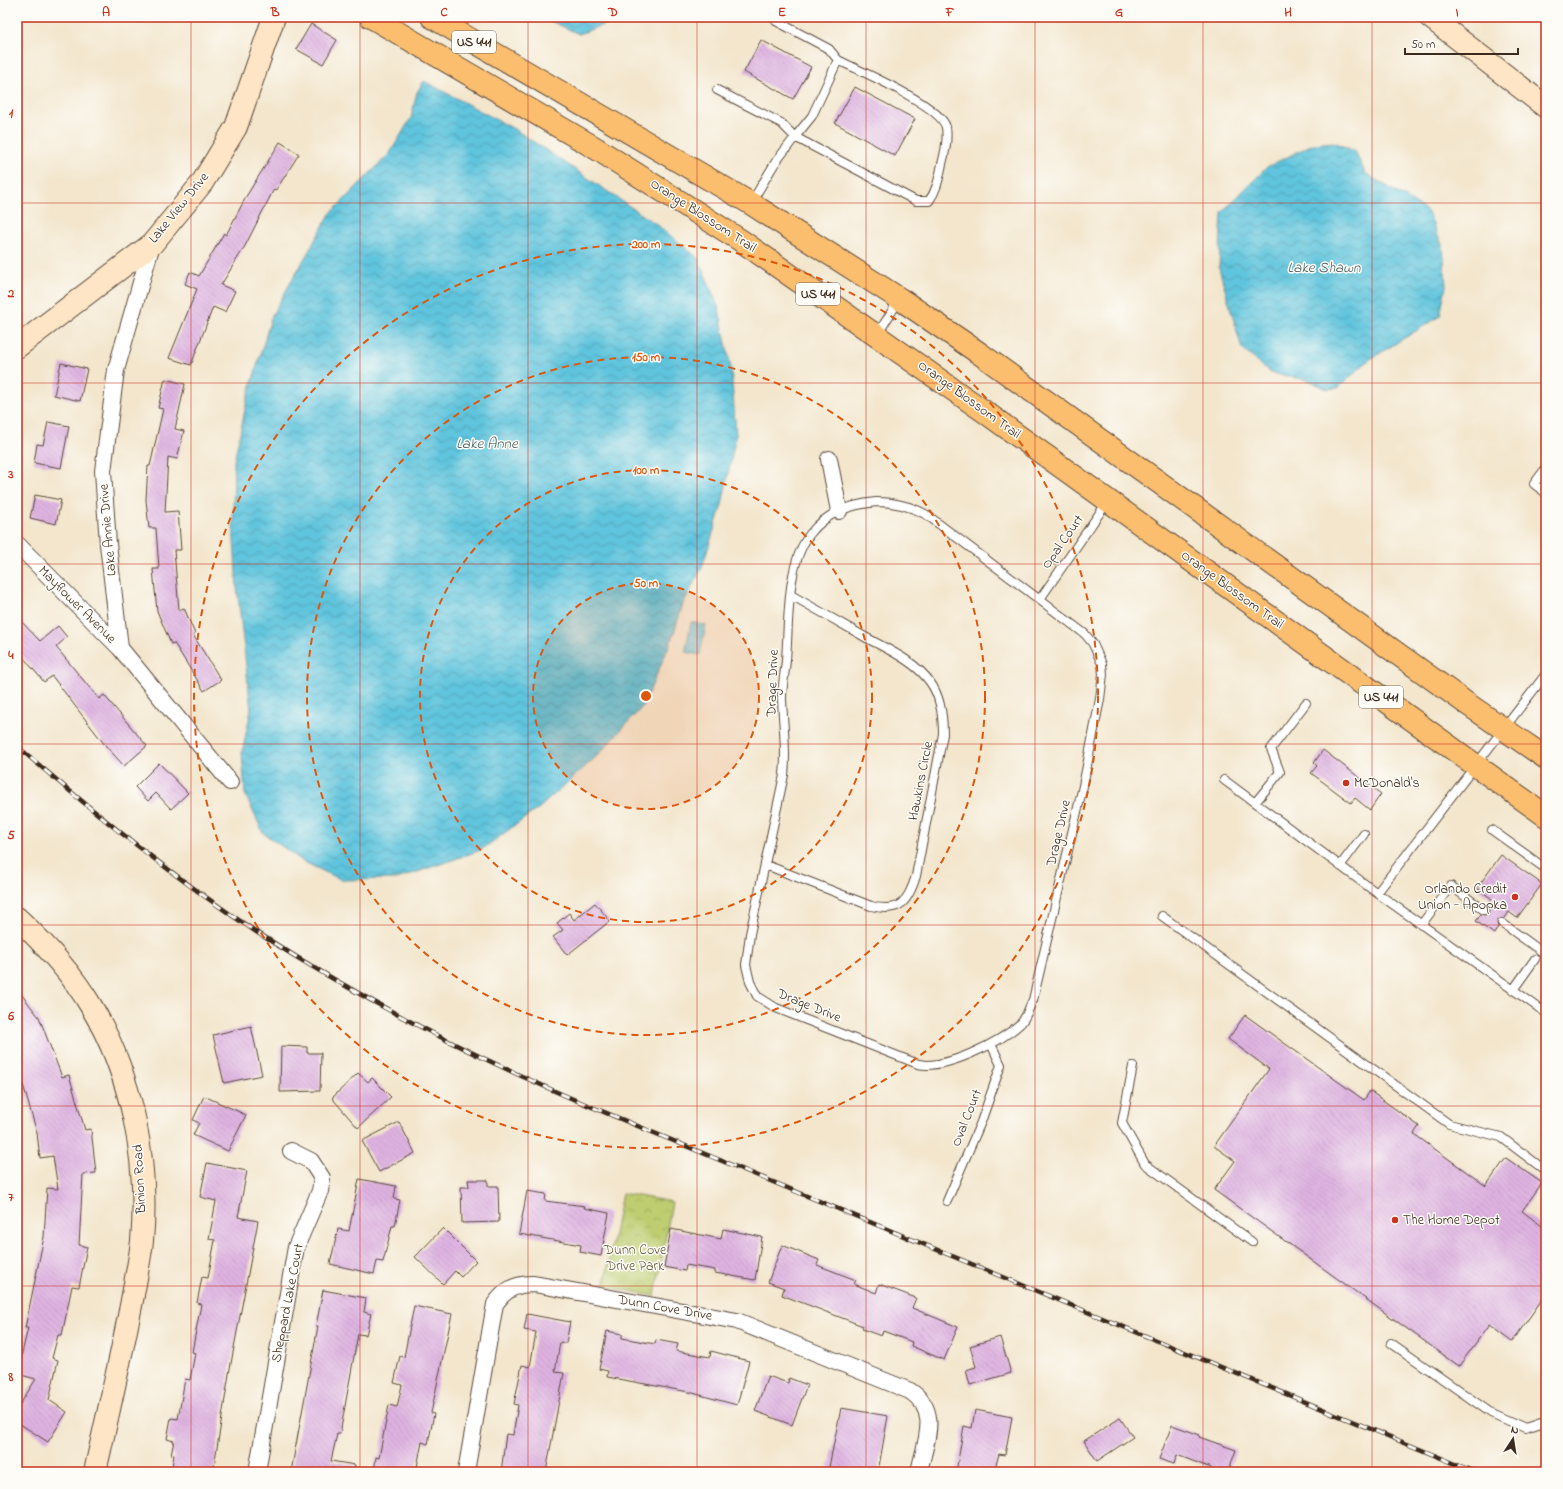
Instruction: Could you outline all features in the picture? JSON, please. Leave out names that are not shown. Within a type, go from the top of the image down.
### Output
[{"type":"main road","name":"Lake View Drive","points":[[17,347],[152,244],[202,183],[236,127],[274,17]]},
{"type":"main road","name":"Orange Blossom Trail","points":[[371,17],[650,182],[740,240],[877,335],[1546,816]]},
{"type":"main road","name":"US 441","points":[[432,17],[750,203],[900,299],[1546,758]]},
{"type":"main road","points":[[1430,17],[1546,107]]},
{"type":"main road","name":"Binion Road","points":[[17,918],[62,966],[91,1005],[114,1051],[129,1098],[141,1150],[143,1192],[142,1242],[126,1332],[95,1472]]},
{"type":"street","name":"Lake Annie Drive","points":[[120,648],[108,544],[103,471],[116,370],[152,244]]},
{"type":"street","points":[[829,459],[839,511]]},
{"type":"street","name":"Mayflower Avenue","points":[[17,544],[120,648]]},
{"type":"street","points":[[120,648],[230,782]]},
{"type":"street","name":"Sheppard Lake Court","points":[[257,1472],[296,1246],[320,1191],[322,1178],[311,1161],[291,1151]]},
{"type":"street","name":"Dunn Cove Drive","points":[[466,1472],[495,1304],[502,1294],[511,1288],[522,1284],[534,1284],[737,1320],[910,1391],[925,1404],[929,1422],[919,1472]]},
{"type":"lane","points":[[718,90],[781,124],[795,137],[916,201],[930,201],[936,192],[946,138],[946,127],[943,121],[918,100],[838,60],[829,49],[776,21]]},
{"type":"lane","points":[[750,203],[775,163],[812,116],[838,60]]},
{"type":"lane","points":[[877,335],[900,299]]},
{"type":"lane","points":[[1546,468],[1534,484],[1546,493]]},
{"type":"lane","name":"Opal Court","points":[[1040,599],[1108,501]]},
{"type":"lane","name":"Drage Drive","points":[[876,502],[899,503],[916,508],[927,515],[1040,599],[1085,634],[1099,653],[1103,674],[1083,786],[1033,1000],[1021,1024],[991,1044],[954,1061],[925,1066],[906,1060],[776,1008],[760,999],[750,982],[746,959],[750,934],[766,865],[785,766],[782,697],[791,595],[795,566],[801,548],[810,534],[820,524],[846,508],[876,502]]},
{"type":"lane","name":"Hawkins Circle","points":[[766,865],[871,906],[888,909],[900,906],[910,892],[916,876],[943,734],[943,718],[936,693],[930,682],[919,670],[897,654],[791,595]]},
{"type":"lane","points":[[1377,894],[1546,674]]},
{"type":"lane","points":[[1255,803],[1280,772],[1271,749],[1306,704]]},
{"type":"lane","points":[[1224,780],[1377,894],[1546,1013]]},
{"type":"lane","points":[[1492,830],[1546,869]]},
{"type":"lane","points":[[1340,866],[1364,834]]},
{"type":"lane","points":[[1421,925],[1449,889],[1484,910]]},
{"type":"lane","points":[[1162,916],[1449,1124],[1501,1137],[1546,1170]]},
{"type":"lane","points":[[1502,923],[1541,951]]},
{"type":"lane","points":[[1513,990],[1535,959]]},
{"type":"lane","name":"Oval Court","points":[[947,1202],[981,1122],[1001,1065],[991,1044]]},
{"type":"lane","points":[[1133,1066],[1122,1123],[1145,1164],[1252,1242]]},
{"type":"lane","points":[[1391,1343],[1491,1414],[1525,1428],[1546,1421]]},
{"type":"green space","name":"Dunn Cove Drive Park","points":[[622,1193],[672,1202],[655,1296],[604,1286]]},
{"type":"water","points":[[542,17],[624,17],[579,34]]},
{"type":"water","name":"Lake Anne","points":[[424,81],[516,130],[656,224],[698,258],[719,309],[731,368],[736,435],[722,505],[702,567],[683,604],[672,639],[643,706],[598,755],[539,808],[481,850],[397,879],[342,880],[304,862],[263,833],[245,794],[242,753],[251,710],[237,587],[233,525],[234,461],[248,396],[272,315],[330,214],[390,153],[411,118],[417,92]]},
{"type":"water","name":"Lake Shawn","points":[[1333,142],[1355,151],[1365,173],[1427,211],[1443,247],[1446,286],[1440,316],[1369,360],[1338,388],[1327,389],[1308,380],[1271,373],[1242,349],[1219,268],[1222,212],[1267,167],[1313,144]]},
{"type":"water","points":[[691,622],[706,625],[700,655],[685,652]]},
{"type":"building","points":[[311,24],[337,40],[323,64],[296,49]]},
{"type":"building","points":[[761,40],[811,67],[793,99],[744,72]]},
{"type":"building","points":[[855,87],[915,119],[895,156],[835,123]]},
{"type":"building","points":[[280,142],[299,154],[276,190],[274,189],[245,246],[221,285],[235,291],[225,312],[213,307],[191,365],[169,358],[197,289],[185,284],[190,272],[199,276],[224,233],[226,235],[247,195]]},
{"type":"building","points":[[61,363],[87,369],[80,401],[54,395]]},
{"type":"building","points":[[165,379],[185,384],[175,429],[184,431],[177,459],[168,457],[165,512],[178,511],[181,550],[174,550],[179,610],[184,608],[195,634],[193,635],[221,680],[204,691],[174,643],[171,644],[157,611],[153,569],[159,569],[156,528],[149,528],[146,500],[148,466],[150,466],[163,409],[158,408]]},
{"type":"building","points":[[48,422],[69,426],[61,468],[34,463],[37,444],[43,445]]},
{"type":"building","points":[[35,495],[61,500],[56,524],[30,518]]},
{"type":"building","points":[[17,617],[40,641],[58,626],[67,637],[56,647],[99,699],[104,695],[147,746],[124,766],[105,745],[52,676],[44,682],[17,650]]},
{"type":"building","name":"McDonald's","points":[[1323,750],[1381,794],[1370,810],[1355,798],[1351,803],[1311,773],[1317,766],[1314,763]]},
{"type":"building","points":[[159,763],[188,793],[171,809],[156,793],[148,801],[135,787]]},
{"type":"building","points":[[1501,855],[1542,884],[1517,918],[1509,912],[1505,918],[1498,920],[1498,927],[1494,934],[1476,921],[1481,914],[1488,914],[1489,910],[1487,906],[1492,899],[1477,888]]},
{"type":"building","points":[[595,903],[610,921],[567,955],[553,937],[563,930],[557,923],[569,913],[574,920]]},
{"type":"building","points":[[17,989],[39,1017],[62,1077],[69,1075],[85,1130],[91,1129],[96,1173],[83,1174],[79,1245],[87,1247],[79,1287],[72,1286],[62,1335],[58,1335],[52,1358],[58,1360],[49,1400],[67,1412],[48,1442],[17,1422],[17,1409],[36,1379],[17,1374],[28,1328],[25,1328],[44,1237],[47,1188],[58,1189],[53,1156],[40,1158],[37,1133],[22,1081],[17,1083]]},
{"type":"building","name":"The Home Depot","points":[[1245,1015],[1364,1100],[1370,1091],[1419,1126],[1414,1134],[1486,1186],[1506,1158],[1542,1183],[1522,1211],[1546,1229],[1546,1294],[1512,1342],[1489,1325],[1459,1366],[1214,1190],[1235,1161],[1214,1146],[1269,1069],[1228,1039]]},
{"type":"building","points":[[251,1026],[262,1075],[224,1083],[213,1035]]},
{"type":"building","points":[[281,1046],[307,1047],[307,1053],[321,1053],[320,1091],[280,1092]]},
{"type":"building","points":[[358,1073],[368,1082],[372,1078],[391,1097],[358,1128],[332,1098]]},
{"type":"building","points":[[204,1096],[246,1115],[228,1151],[193,1135],[199,1123],[193,1120]]},
{"type":"building","points":[[399,1122],[415,1153],[379,1172],[362,1141]]},
{"type":"building","points":[[207,1163],[247,1171],[238,1217],[258,1221],[229,1374],[213,1472],[171,1472],[174,1455],[171,1454],[174,1441],[167,1439],[171,1418],[178,1419],[185,1379],[190,1380],[195,1353],[192,1352],[201,1304],[197,1303],[202,1277],[208,1278],[215,1240],[209,1239],[216,1201],[200,1197]]},
{"type":"building","points":[[359,1179],[396,1186],[394,1199],[400,1200],[395,1226],[392,1226],[383,1262],[377,1261],[374,1274],[330,1264],[338,1229],[349,1231]]},
{"type":"building","points":[[468,1180],[488,1180],[488,1186],[498,1186],[499,1222],[462,1223],[461,1187],[469,1187]]},
{"type":"building","points":[[527,1191],[546,1194],[545,1201],[585,1206],[584,1208],[609,1213],[601,1256],[580,1252],[581,1245],[519,1234]]},
{"type":"building","points":[[443,1228],[476,1261],[461,1277],[455,1271],[443,1284],[415,1257]]},
{"type":"building","points":[[671,1229],[721,1239],[723,1229],[762,1237],[755,1280],[715,1273],[715,1270],[686,1265],[685,1271],[664,1267]]},
{"type":"building","points":[[782,1245],[819,1260],[817,1265],[856,1280],[854,1284],[876,1293],[879,1284],[916,1298],[912,1308],[958,1327],[944,1360],[911,1346],[912,1342],[883,1331],[881,1336],[862,1329],[863,1326],[782,1295],[784,1288],[768,1282]]},
{"type":"building","points":[[323,1290],[366,1298],[364,1312],[371,1314],[366,1335],[358,1334],[340,1434],[337,1434],[331,1461],[355,1465],[354,1472],[291,1472],[318,1326],[316,1326]]},
{"type":"building","points":[[414,1306],[452,1314],[431,1413],[434,1414],[428,1444],[422,1442],[416,1472],[374,1472],[376,1457],[379,1458],[389,1405],[397,1407],[402,1385],[394,1383],[400,1356],[404,1357]]},
{"type":"building","points":[[527,1314],[570,1322],[566,1343],[560,1342],[555,1372],[564,1373],[546,1472],[501,1472],[506,1434],[513,1435],[518,1405],[514,1404],[522,1365],[530,1367],[536,1332],[524,1330]]},
{"type":"building","points":[[607,1331],[622,1334],[622,1338],[655,1344],[656,1340],[678,1344],[676,1351],[710,1357],[711,1351],[749,1361],[737,1405],[689,1392],[607,1377],[608,1371],[599,1369]]},
{"type":"building","points":[[1000,1337],[1011,1373],[970,1385],[966,1370],[976,1367],[970,1346]]},
{"type":"building","points":[[768,1376],[788,1383],[789,1378],[807,1385],[792,1425],[755,1411]]},
{"type":"building","points":[[841,1408],[888,1416],[878,1472],[828,1472]]},
{"type":"building","points":[[975,1410],[1012,1417],[1005,1455],[999,1454],[994,1472],[956,1472],[964,1426],[972,1428]]},
{"type":"building","points":[[1120,1418],[1133,1437],[1097,1461],[1084,1441]]},
{"type":"building","points":[[1172,1425],[1200,1435],[1199,1437],[1236,1450],[1228,1472],[1210,1472],[1211,1468],[1177,1455],[1174,1464],[1159,1459]]},
{"type":"railway","points":[[17,746],[134,844],[226,912],[292,954],[360,994],[430,1032],[501,1067],[578,1101],[1475,1472]]},
{"type":"place","name":"McDonald's","points":[[1346,783]]},
{"type":"place","name":"Orlando Credit Union - Apopka","points":[[1515,897]]},
{"type":"place","name":"The Home Depot","points":[[1395,1220]]}]
